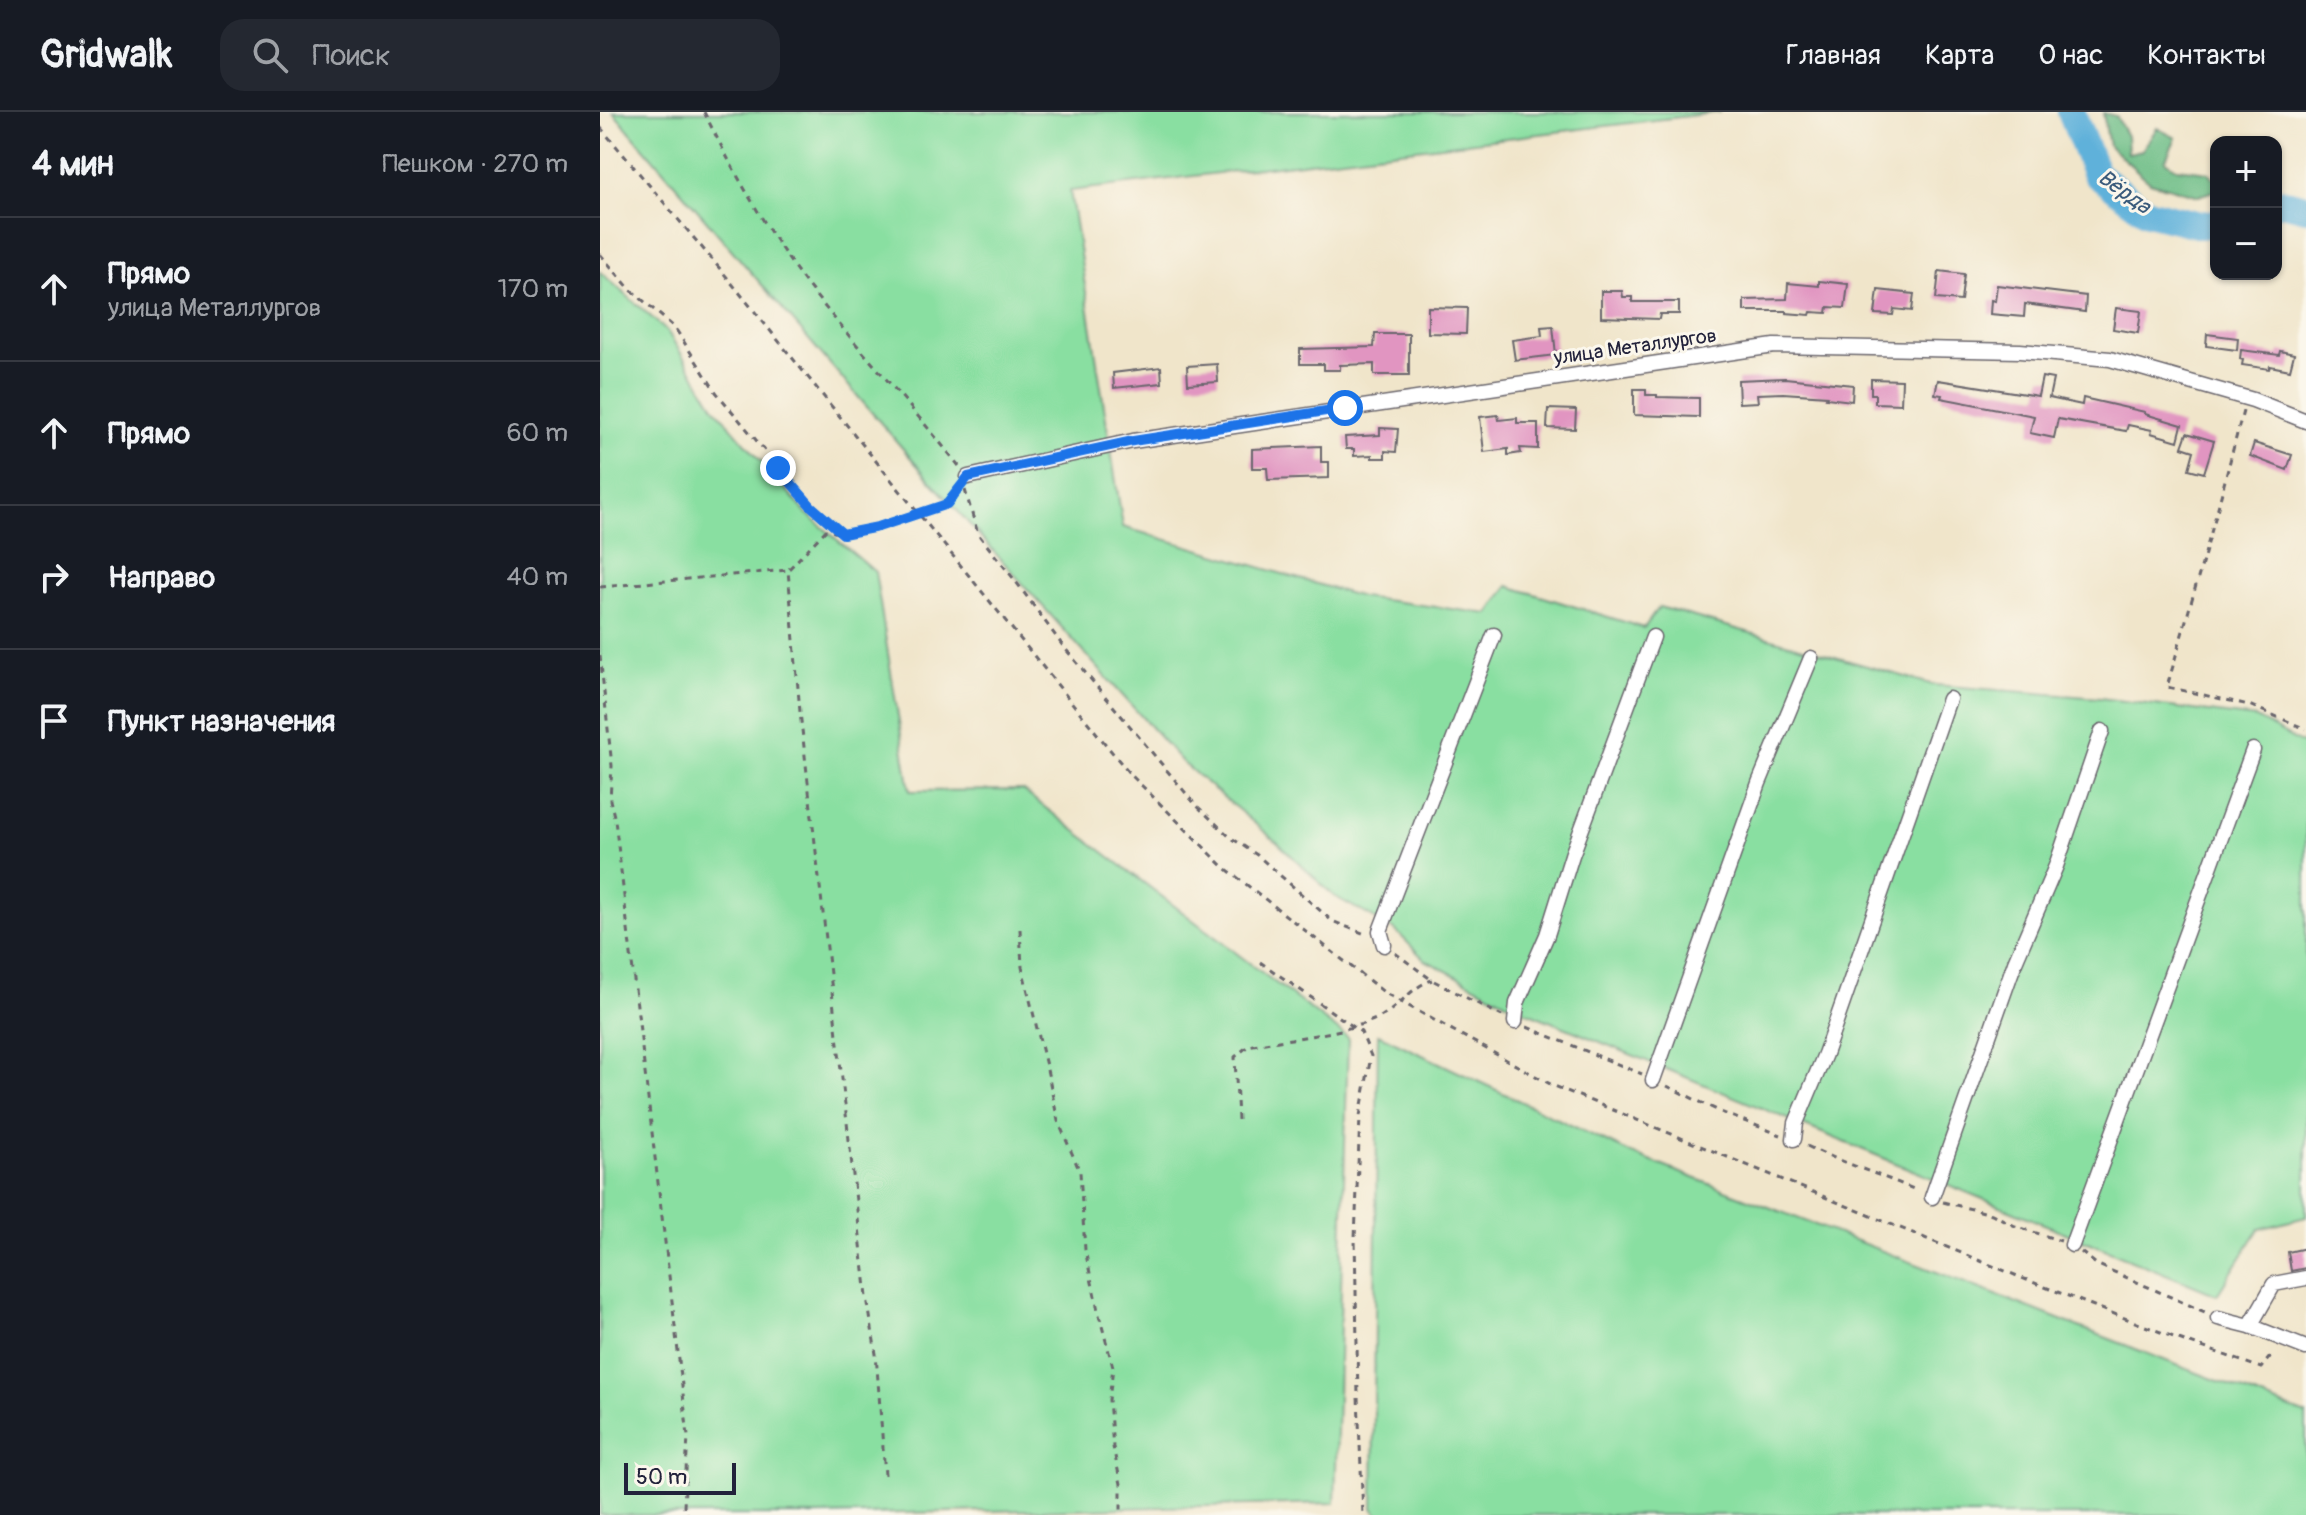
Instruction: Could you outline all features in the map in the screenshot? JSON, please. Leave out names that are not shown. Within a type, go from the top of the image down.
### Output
[{"type":"street","name":"улица Металлургов","points":[[968,477],[1133,441],[1774,346],[2020,351],[2110,359],[2246,398],[2306,421]]},
{"type":"street","points":[[1384,945],[1380,931],[1494,635]]},
{"type":"street","points":[[1515,1022],[1517,1003],[1547,935],[1572,855],[1653,637]]},
{"type":"street","points":[[1653,1080],[1759,783],[1811,658]]},
{"type":"street","points":[[1794,1139],[1796,1123],[1825,1054],[1949,699]]},
{"type":"street","points":[[1932,1197],[2015,962],[2056,866],[2102,731]]},
{"type":"street","points":[[2072,1245],[2253,750]]},
{"type":"street","points":[[2250,1326],[2274,1284],[2306,1278]]},
{"type":"street","points":[[2218,1318],[2250,1326],[2306,1348]]},
{"type":"path","points":[[704,112],[787,257],[815,295],[968,477]]},
{"type":"path","points":[[600,127],[721,270],[1129,773],[1224,867],[1385,993],[1552,1085],[2176,1338],[2261,1368],[2283,1339]]},
{"type":"path","points":[[600,254],[630,289],[675,328],[716,392],[811,506],[843,534]]},
{"type":"path","points":[[2246,398],[2213,529],[2167,687],[2249,705],[2306,729]]},
{"type":"path","points":[[826,530],[843,534],[878,527],[947,504],[968,477]]},
{"type":"path","points":[[968,477],[965,490],[978,534],[1063,646],[1195,804],[1332,921],[1374,938],[1432,980],[1515,1022],[1628,1067],[1723,1113],[1794,1139],[1835,1160],[1892,1179],[1950,1206],[1992,1214],[2015,1226],[2072,1245],[2096,1264],[2218,1318]]},
{"type":"path","points":[[823,516],[826,530]]},
{"type":"path","points":[[600,587],[788,570],[826,530]]},
{"type":"path","points":[[788,570],[800,712],[876,1354],[885,1475]]},
{"type":"path","points":[[600,655],[612,766],[610,800],[643,1045],[688,1436],[684,1506],[687,1515]]},
{"type":"path","points":[[1020,929],[1022,967],[1058,1121],[1080,1172],[1085,1250],[1113,1367],[1109,1400],[1113,1447],[1121,1484],[1121,1515]]},
{"type":"path","points":[[1260,962],[1361,1032],[1371,1056],[1360,1116],[1355,1238],[1363,1515]]},
{"type":"path","points":[[1238,1120],[1235,1057],[1248,1046],[1353,1027],[1382,1016],[1421,984],[1432,980]]},
{"type":"green space","points":[[613,112],[1721,112],[1070,191],[1123,527],[1361,597],[1489,614],[1508,586],[1644,628],[1659,607],[1934,685],[2100,698],[2256,718],[2306,746],[2306,1217],[2259,1229],[2217,1295],[1520,1009],[1425,960],[1395,930],[1334,896],[1278,843],[1183,763],[929,479]]},
{"type":"green space","points":[[2103,113],[2116,116],[2127,136],[2128,153],[2142,150],[2157,128],[2176,138],[2165,161],[2177,168],[2208,172],[2210,192],[2199,196],[2150,182],[2109,146]]},
{"type":"green space","points":[[600,272],[667,331],[715,408],[806,513],[875,572],[910,791],[1022,790],[1348,1038],[1335,1503],[817,1515],[600,1515]]},
{"type":"green space","points":[[1378,1034],[1632,1154],[2306,1415],[2306,1515],[1378,1515],[1373,1508]]},
{"type":"building","points":[[1939,271],[1964,274],[1961,301],[1936,299]]},
{"type":"building","points":[[1819,281],[1848,284],[1845,308],[1828,307],[1827,313],[1811,312],[1810,315],[1786,311],[1744,311],[1744,300],[1787,299],[1788,283],[1819,286]]},
{"type":"building","points":[[1997,285],[2086,296],[2085,312],[2025,304],[2024,317],[1990,314]]},
{"type":"building","points":[[1878,290],[1914,294],[1912,311],[1894,309],[1893,315],[1875,314]]},
{"type":"building","points":[[1601,291],[1622,291],[1623,297],[1632,297],[1632,302],[1679,302],[1679,314],[1660,314],[1659,319],[1601,317]]},
{"type":"building","points":[[1428,307],[1467,308],[1466,334],[1428,333]]},
{"type":"building","points":[[2116,308],[2141,311],[2138,333],[2113,329]]},
{"type":"building","points":[[1553,326],[1556,355],[1515,360],[1512,340],[1542,336],[1541,327]]},
{"type":"building","points":[[1375,334],[1409,334],[1409,375],[1374,375],[1374,364],[1340,365],[1340,370],[1324,370],[1324,364],[1300,364],[1300,349],[1374,347]]},
{"type":"building","points":[[2207,334],[2238,338],[2237,350],[2206,346]]},
{"type":"building","points":[[2241,350],[2294,354],[2290,370],[2270,366],[2269,369],[2242,365]]},
{"type":"building","points":[[1217,364],[1218,382],[1188,384],[1187,366]]},
{"type":"building","points":[[1161,367],[1162,383],[1114,388],[1113,373]]},
{"type":"building","points":[[2042,377],[2053,379],[2049,398],[2082,405],[2083,398],[2145,412],[2182,425],[2178,441],[2151,433],[2152,430],[2128,425],[2126,431],[2058,419],[2054,438],[2030,433],[2034,416],[1941,398],[1942,395],[1935,394],[1938,380],[2038,396]]},
{"type":"building","points":[[1785,378],[1853,385],[1852,401],[1783,393],[1757,394],[1758,402],[1739,403],[1738,380]]},
{"type":"building","points":[[1871,379],[1902,380],[1901,404],[1875,403],[1875,394],[1871,394]]},
{"type":"building","points":[[1634,389],[1646,389],[1646,395],[1657,397],[1699,398],[1699,417],[1634,415]]},
{"type":"building","points":[[1548,409],[1576,410],[1575,429],[1547,428]]},
{"type":"building","points":[[1498,415],[1499,420],[1517,418],[1517,423],[1538,423],[1538,449],[1520,448],[1521,453],[1508,455],[1508,449],[1484,452],[1480,417]]},
{"type":"building","points":[[1380,428],[1398,429],[1396,452],[1385,451],[1385,458],[1372,458],[1372,455],[1354,456],[1354,449],[1346,449],[1345,437],[1380,435]]},
{"type":"building","points":[[2187,433],[2214,441],[2204,473],[2189,469],[2194,451],[2182,447]]},
{"type":"building","points":[[2254,443],[2292,455],[2287,470],[2250,456]]},
{"type":"building","points":[[1321,446],[1321,462],[1329,462],[1329,478],[1268,480],[1267,468],[1252,468],[1252,449]]},
{"type":"building","points":[[2306,1248],[2306,1268],[2291,1271],[2288,1252]]},
{"type":"waterway","name":"Вёрда","points":[[2071,112],[2096,174],[2147,212],[2200,225],[2210,224]]},
{"type":"waterway","name":"Вёрда","points":[[2282,202],[2306,208]]},
{"type":"route","points":[[778,468],[811,506],[843,534],[878,527],[947,504],[968,477],[1133,441],[1345,408]]}]
